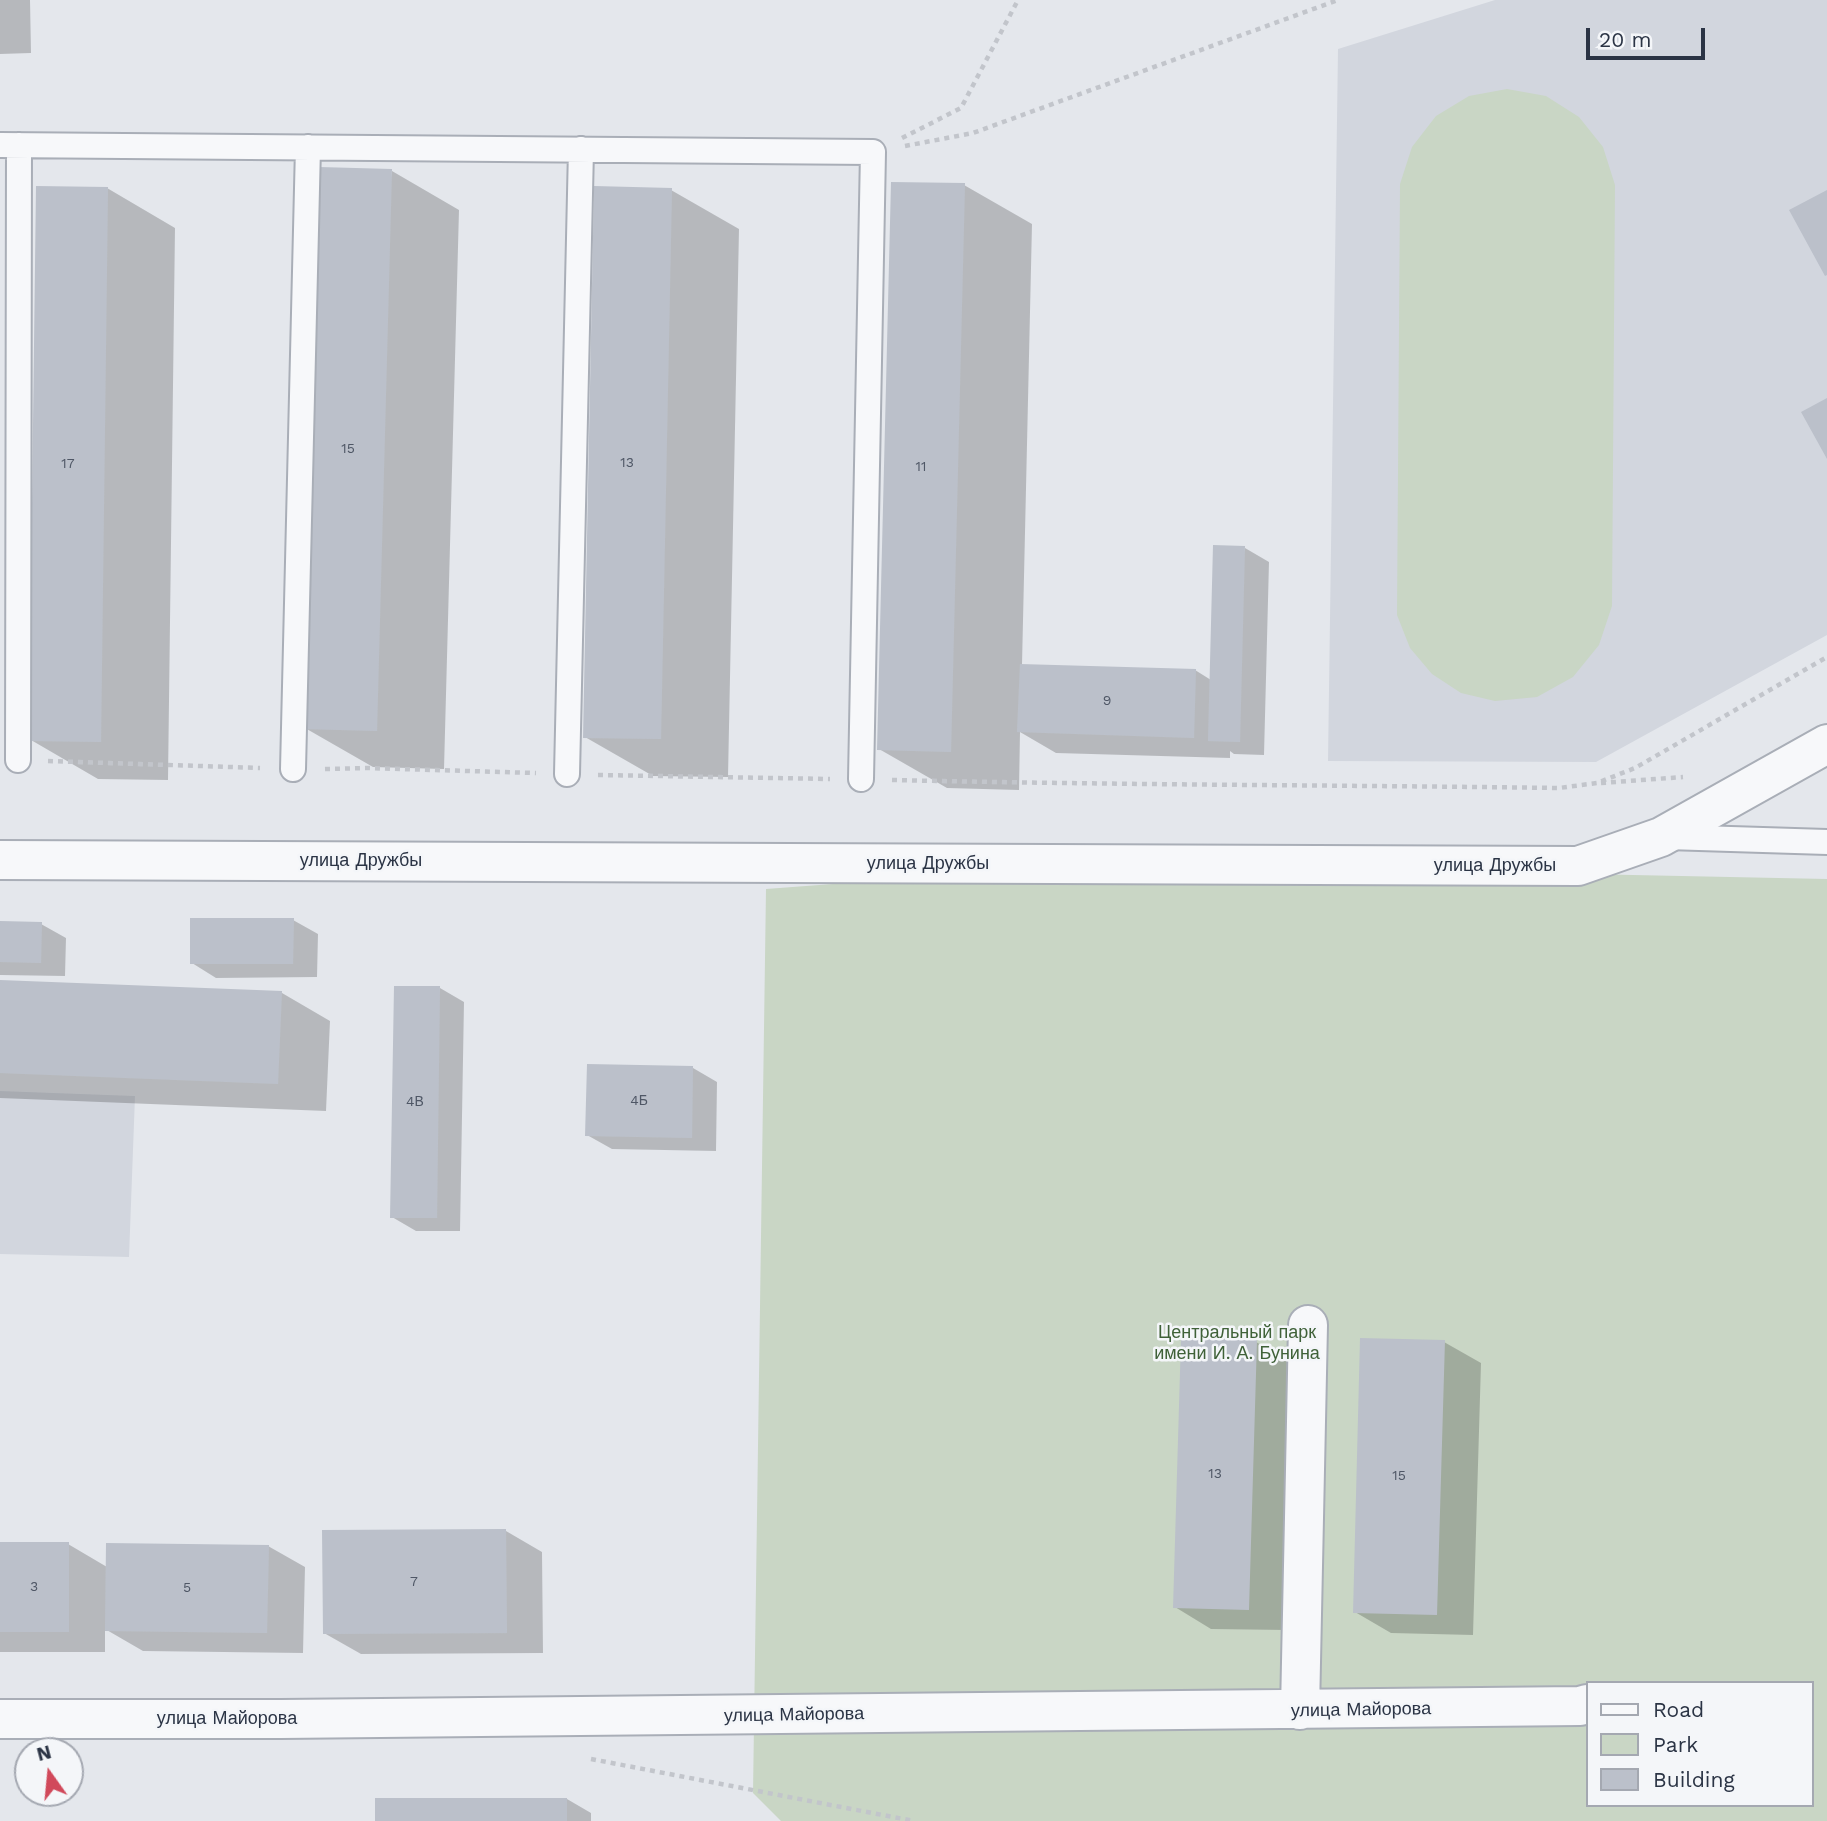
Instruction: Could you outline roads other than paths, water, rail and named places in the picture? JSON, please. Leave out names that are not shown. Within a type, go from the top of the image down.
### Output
[{"type":"street","name":"улица Дружбы","points":[[0,860],[1578,866],[1661,837],[1827,744]]},
{"type":"street","points":[[1300,1710],[1308,1325]]},
{"type":"street","name":"улица Майорова","points":[[0,1719],[1300,1710],[1586,1704]]},
{"type":"lane","points":[[18,760],[10,145],[873,152],[861,779]]},
{"type":"lane","points":[[293,769],[308,147]]},
{"type":"lane","points":[[567,774],[581,149]]},
{"type":"lane","points":[[1661,837],[1827,842]]},
{"type":"park label","name":"Центральный парк имени И. А. Бунина","points":[[1237,1343]]}]
